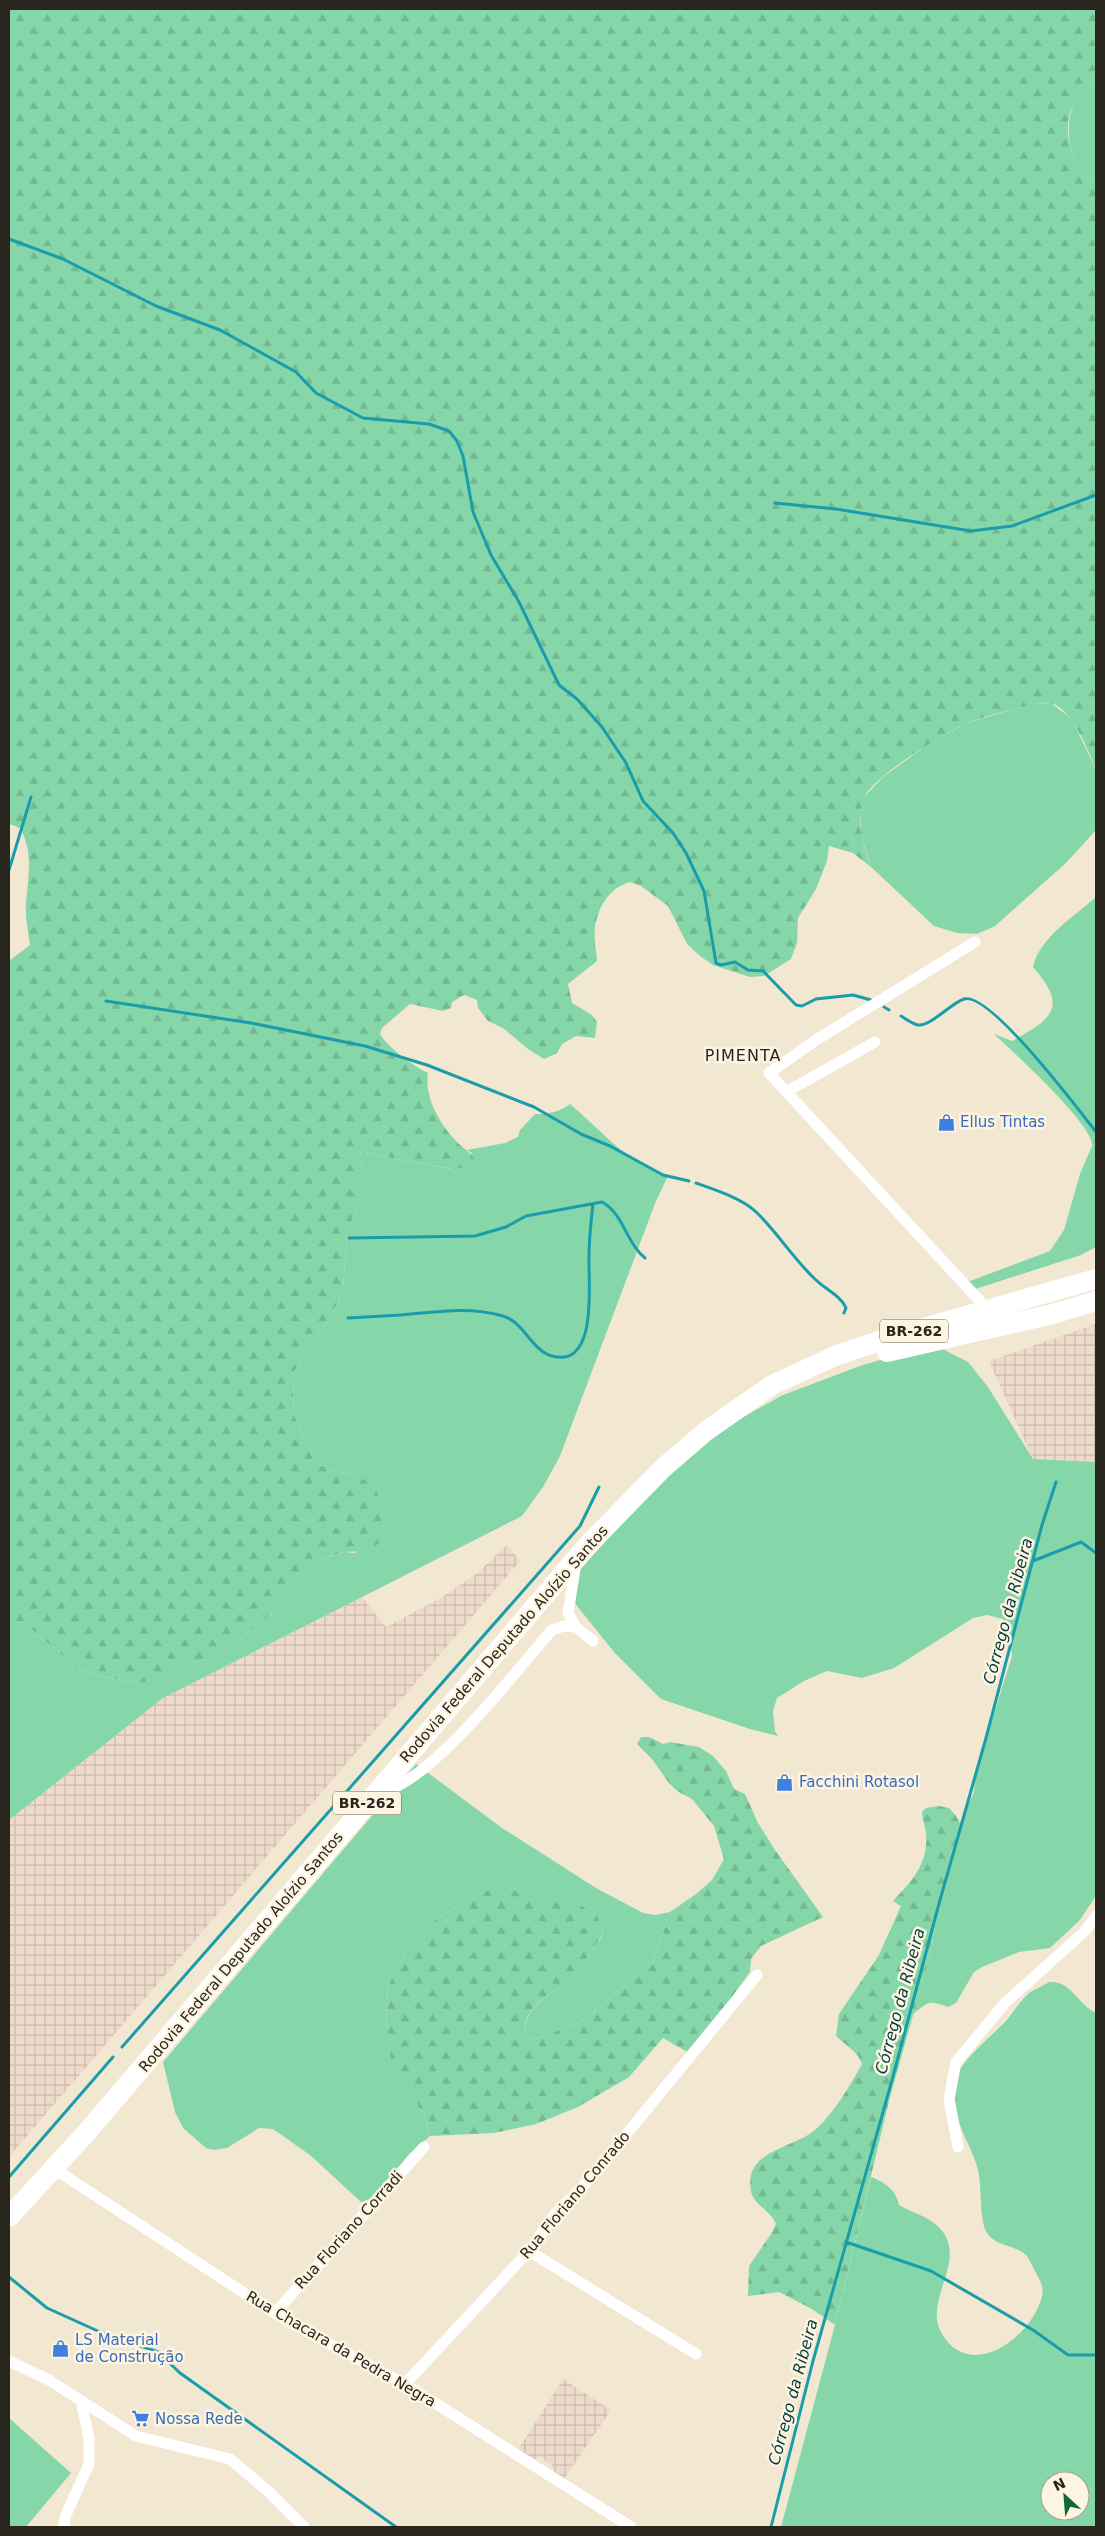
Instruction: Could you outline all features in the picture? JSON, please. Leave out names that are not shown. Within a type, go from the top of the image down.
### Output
[{"type":"highway","name":"BR-262","points":[[741,1406],[779,1381],[849,1346],[980,1301],[1096,1265]]},
{"type":"highway","name":"BR-262","points":[[779,1381],[811,1365],[861,1346],[1096,1279]]},
{"type":"highway","name":"BR-262","points":[[741,1406],[820,1370],[891,1347],[1096,1289]]},
{"type":"highway","name":"BR-262","points":[[820,1370],[903,1348],[1053,1314],[1096,1301]]},
{"type":"highway","name":"Rodovia Federal Deputado Aloízio Santos","points":[[9,2217],[87,2132],[578,1556],[662,1469],[706,1431],[741,1406]]},
{"type":"street","points":[[975,942],[816,1040],[769,1073],[980,1301]]},
{"type":"street","points":[[786,1092],[875,1042]]},
{"type":"street","points":[[578,1556],[568,1613],[576,1627],[593,1641]]},
{"type":"street","points":[[374,1795],[387,1791],[409,1778],[449,1747],[552,1630],[564,1626],[576,1627]]},
{"type":"street","points":[[958,2147],[949,2099],[956,2062],[1005,2003],[1085,1931],[1096,1916]]},
{"type":"street","name":"Rua Floriano Conrado","points":[[405,2384],[529,2251],[554,2214],[588,2181],[757,1975]]},
{"type":"street","name":"Rua Floriano Corradi","points":[[275,2313],[424,2147]]},
{"type":"street","name":"Rua Chacara da Pedra Negra","points":[[53,2168],[275,2313],[405,2384],[631,2527]]},
{"type":"street","points":[[529,2251],[696,2354]]},
{"type":"street","points":[[9,2361],[49,2380],[136,2436],[230,2459],[269,2492],[304,2527]]},
{"type":"street","points":[[64,2527],[65,2518],[89,2464],[89,2438],[81,2401]]},
{"type":"shaded area","points":[[1096,1324],[1096,1462],[1033,1459],[989,1361]]},
{"type":"shaded area","points":[[507,1545],[520,1561],[9,2157],[9,1820],[163,1698],[362,1597],[386,1627],[439,1599],[475,1575]]},
{"type":"shaded area","points":[[563,2379],[611,2410],[564,2479],[554,2473],[553,2466],[539,2456],[533,2460],[518,2450]]},
{"type":"green space","points":[[9,9],[1096,9],[1096,82],[1084,91],[1074,103],[1070,112],[1068,135],[1074,159],[1087,177],[1096,182],[1096,770],[1078,731],[1065,712],[1058,706],[1043,703],[1021,707],[972,721],[941,737],[908,758],[868,791],[863,800],[860,826],[863,843],[871,867],[853,853],[829,846],[827,861],[816,889],[798,918],[797,943],[791,959],[764,976],[750,977],[713,965],[700,956],[687,944],[668,906],[641,886],[630,882],[614,890],[598,913],[595,932],[597,961],[568,984],[572,1003],[592,1015],[597,1022],[595,1038],[576,1036],[562,1044],[557,1053],[544,1059],[528,1049],[503,1028],[488,1021],[478,1008],[477,1000],[464,995],[452,1002],[451,1008],[443,1011],[410,1004],[382,1028],[380,1034],[388,1044],[409,1062],[428,1073],[428,1091],[434,1110],[450,1134],[475,1161],[464,1167],[452,1169],[360,1152],[362,1167],[359,1193],[355,1214],[347,1235],[343,1290],[331,1316],[293,1373],[294,1415],[315,1463],[334,1471],[351,1474],[372,1483],[388,1514],[386,1539],[367,1551],[344,1552],[321,1559],[306,1569],[292,1590],[271,1614],[219,1657],[172,1668],[142,1683],[103,1677],[80,1670],[22,1621],[9,1625],[9,961],[30,945],[26,913],[29,856],[20,828],[9,824]]},
{"type":"green space","points":[[1096,82],[1096,182],[1080,170],[1074,160],[1069,138],[1070,115],[1073,105]]},
{"type":"green space","points":[[1051,703],[1072,719],[1096,770],[1096,830],[1066,863],[995,926],[977,934],[957,933],[934,926],[871,867],[861,835],[860,812],[863,798],[883,777],[931,742],[967,723],[1031,704]]},
{"type":"green space","points":[[1096,897],[1096,1247],[1081,1255],[966,1292],[958,1276],[970,1281],[1050,1251],[1064,1230],[1080,1174],[1092,1146],[1089,1136],[1067,1106],[994,1034],[1012,1041],[1046,1019],[1053,1003],[1051,993],[1033,967],[1037,956],[1042,946],[1059,928]]},
{"type":"green space","points":[[570,1104],[628,1155],[654,1171],[668,1176],[656,1201],[560,1456],[543,1487],[522,1516],[163,1698],[9,1820],[9,1625],[22,1621],[80,1670],[103,1677],[142,1683],[171,1668],[219,1657],[271,1614],[292,1590],[305,1569],[321,1559],[345,1552],[355,1553],[388,1514],[377,1493],[351,1474],[334,1471],[315,1463],[294,1415],[293,1373],[331,1316],[343,1290],[347,1235],[355,1214],[362,1167],[360,1152],[451,1169],[472,1153],[467,1150],[505,1143],[518,1137],[520,1130],[535,1114],[554,1112]]},
{"type":"green space","points":[[933,1344],[968,1362],[988,1387],[1033,1459],[1096,1462],[1096,1896],[1079,1921],[1050,1948],[1019,1952],[982,1967],[974,1972],[956,2003],[948,2007],[937,2003],[929,2003],[913,2014],[930,1955],[940,1899],[952,1849],[959,1833],[960,1823],[974,1792],[975,1774],[1012,1656],[1008,1628],[1003,1619],[987,1615],[973,1618],[894,1668],[862,1678],[827,1671],[804,1681],[777,1698],[773,1711],[775,1731],[778,1736],[750,1729],[661,1699],[614,1652],[573,1601],[580,1570],[644,1498],[694,1451],[725,1427],[783,1395],[860,1366]]},
{"type":"green space","points":[[641,1737],[649,1737],[663,1744],[670,1742],[699,1747],[713,1756],[726,1771],[734,1789],[745,1794],[758,1823],[775,1850],[823,1917],[761,1946],[751,1959],[750,1972],[734,1994],[696,2057],[663,2038],[629,2077],[578,2107],[536,2124],[494,2133],[430,2136],[425,2116],[400,2081],[391,2059],[387,2031],[386,2001],[389,1984],[410,1945],[434,1920],[486,1891],[510,1890],[582,1906],[598,1917],[603,1934],[582,1965],[560,1987],[532,2009],[525,2025],[525,2036],[536,2039],[580,2022],[652,1964],[670,1912],[712,1880],[724,1859],[714,1826],[692,1799],[677,1791],[669,1783],[652,1759],[637,1744]]},
{"type":"green space","points":[[416,1764],[502,1828],[596,1888],[643,1913],[655,1915],[670,1912],[652,1964],[580,2022],[536,2039],[525,2036],[525,2025],[528,2017],[538,2003],[572,1976],[603,1935],[598,1917],[486,1891],[434,1920],[410,1945],[389,1984],[386,2001],[387,2031],[400,2081],[425,2116],[430,2136],[408,2155],[377,2196],[361,2202],[310,2155],[273,2129],[259,2128],[227,2148],[214,2150],[206,2148],[183,2128],[175,2112],[163,2062]]},
{"type":"green space","points":[[939,1806],[949,1808],[956,1816],[960,1823],[959,1833],[952,1849],[940,1899],[930,1955],[890,2097],[835,2325],[812,2309],[779,2292],[748,2296],[749,2266],[776,2224],[774,2219],[752,2196],[751,2177],[755,2167],[762,2159],[772,2152],[806,2136],[822,2123],[841,2099],[862,2064],[854,2052],[836,2036],[839,2014],[879,1955],[901,1906],[893,1901],[913,1878],[922,1862],[925,1853],[926,1832],[922,1812],[926,1808]]},
{"type":"green space","points":[[1049,1982],[1057,1983],[1069,1989],[1089,2009],[1096,2013],[1096,2527],[781,2527],[835,2325],[871,2177],[881,2181],[893,2191],[899,2205],[930,2220],[945,2235],[949,2247],[949,2259],[939,2297],[937,2322],[942,2334],[954,2348],[969,2354],[984,2354],[999,2348],[1014,2339],[1027,2326],[1036,2311],[1043,2293],[1040,2280],[1029,2259],[1021,2252],[995,2241],[984,2227],[978,2170],[958,2117],[954,2086],[962,2066],[1007,2020],[1020,2002],[1031,1992]]},
{"type":"green space","points":[[9,2418],[71,2473],[26,2527],[9,2527]]},
{"type":"waterway","points":[[9,239],[63,259],[156,306],[220,330],[296,372],[316,393],[363,418],[429,424],[449,431],[457,441],[463,456],[473,512],[491,555],[519,602],[559,685],[577,699],[602,727],[626,763],[643,801],[673,833],[686,853],[704,891],[716,963],[721,965],[735,962],[748,970],[763,971],[796,1005],[802,1006],[816,999],[853,995],[871,1000]]},
{"type":"waterway","points":[[775,503],[836,509],[971,531],[1012,526],[1096,495]]},
{"type":"waterway","points":[[9,870],[31,797]]},
{"type":"waterway","points":[[901,1016],[914,1024],[923,1025],[959,1001],[964,999],[976,1002],[993,1013],[1033,1054],[1096,1132]]},
{"type":"waterway","points":[[106,1001],[251,1023],[365,1046],[427,1065],[534,1107],[581,1134],[610,1146],[663,1175],[689,1181]]},
{"type":"waterway","points":[[884,1007],[889,1010]]},
{"type":"waterway","points":[[696,1183],[735,1198],[755,1211],[808,1272],[844,1304],[846,1308],[844,1313]]},
{"type":"waterway","points":[[349,1238],[475,1236],[506,1227],[526,1216],[602,1202],[615,1213],[634,1245],[645,1258]]},
{"type":"waterway","points":[[348,1318],[465,1310],[490,1313],[503,1316],[517,1324],[538,1348],[545,1353],[552,1356],[567,1356],[577,1349],[584,1337],[588,1320],[589,1244],[593,1204]]},
{"type":"waterway","name":"Córrego da Ribeira","points":[[771,2527],[813,2361],[986,1738],[1042,1525],[1056,1482]]},
{"type":"waterway","points":[[122,2047],[580,1526],[599,1487]]},
{"type":"waterway","points":[[1033,1561],[1081,1542],[1096,1553]]},
{"type":"waterway","points":[[9,2177],[113,2057]]},
{"type":"waterway","points":[[846,2242],[931,2271],[1033,2330],[1068,2355],[1096,2355]]},
{"type":"waterway","points":[[9,2277],[47,2308],[100,2332],[158,2352],[180,2373],[396,2527]]},
{"type":"place","name":"Ellus Tintas","points":[[946,1122]]},
{"type":"place","name":"Facchini Rotasol","points":[[785,1782]]},
{"type":"place","name":"LS Material de Construção","points":[[61,2349]]},
{"type":"place","name":"Nossa Rede","points":[[141,2419]]},
{"type":"district","name":"PIMENTA","points":[[743,1055]]}]
